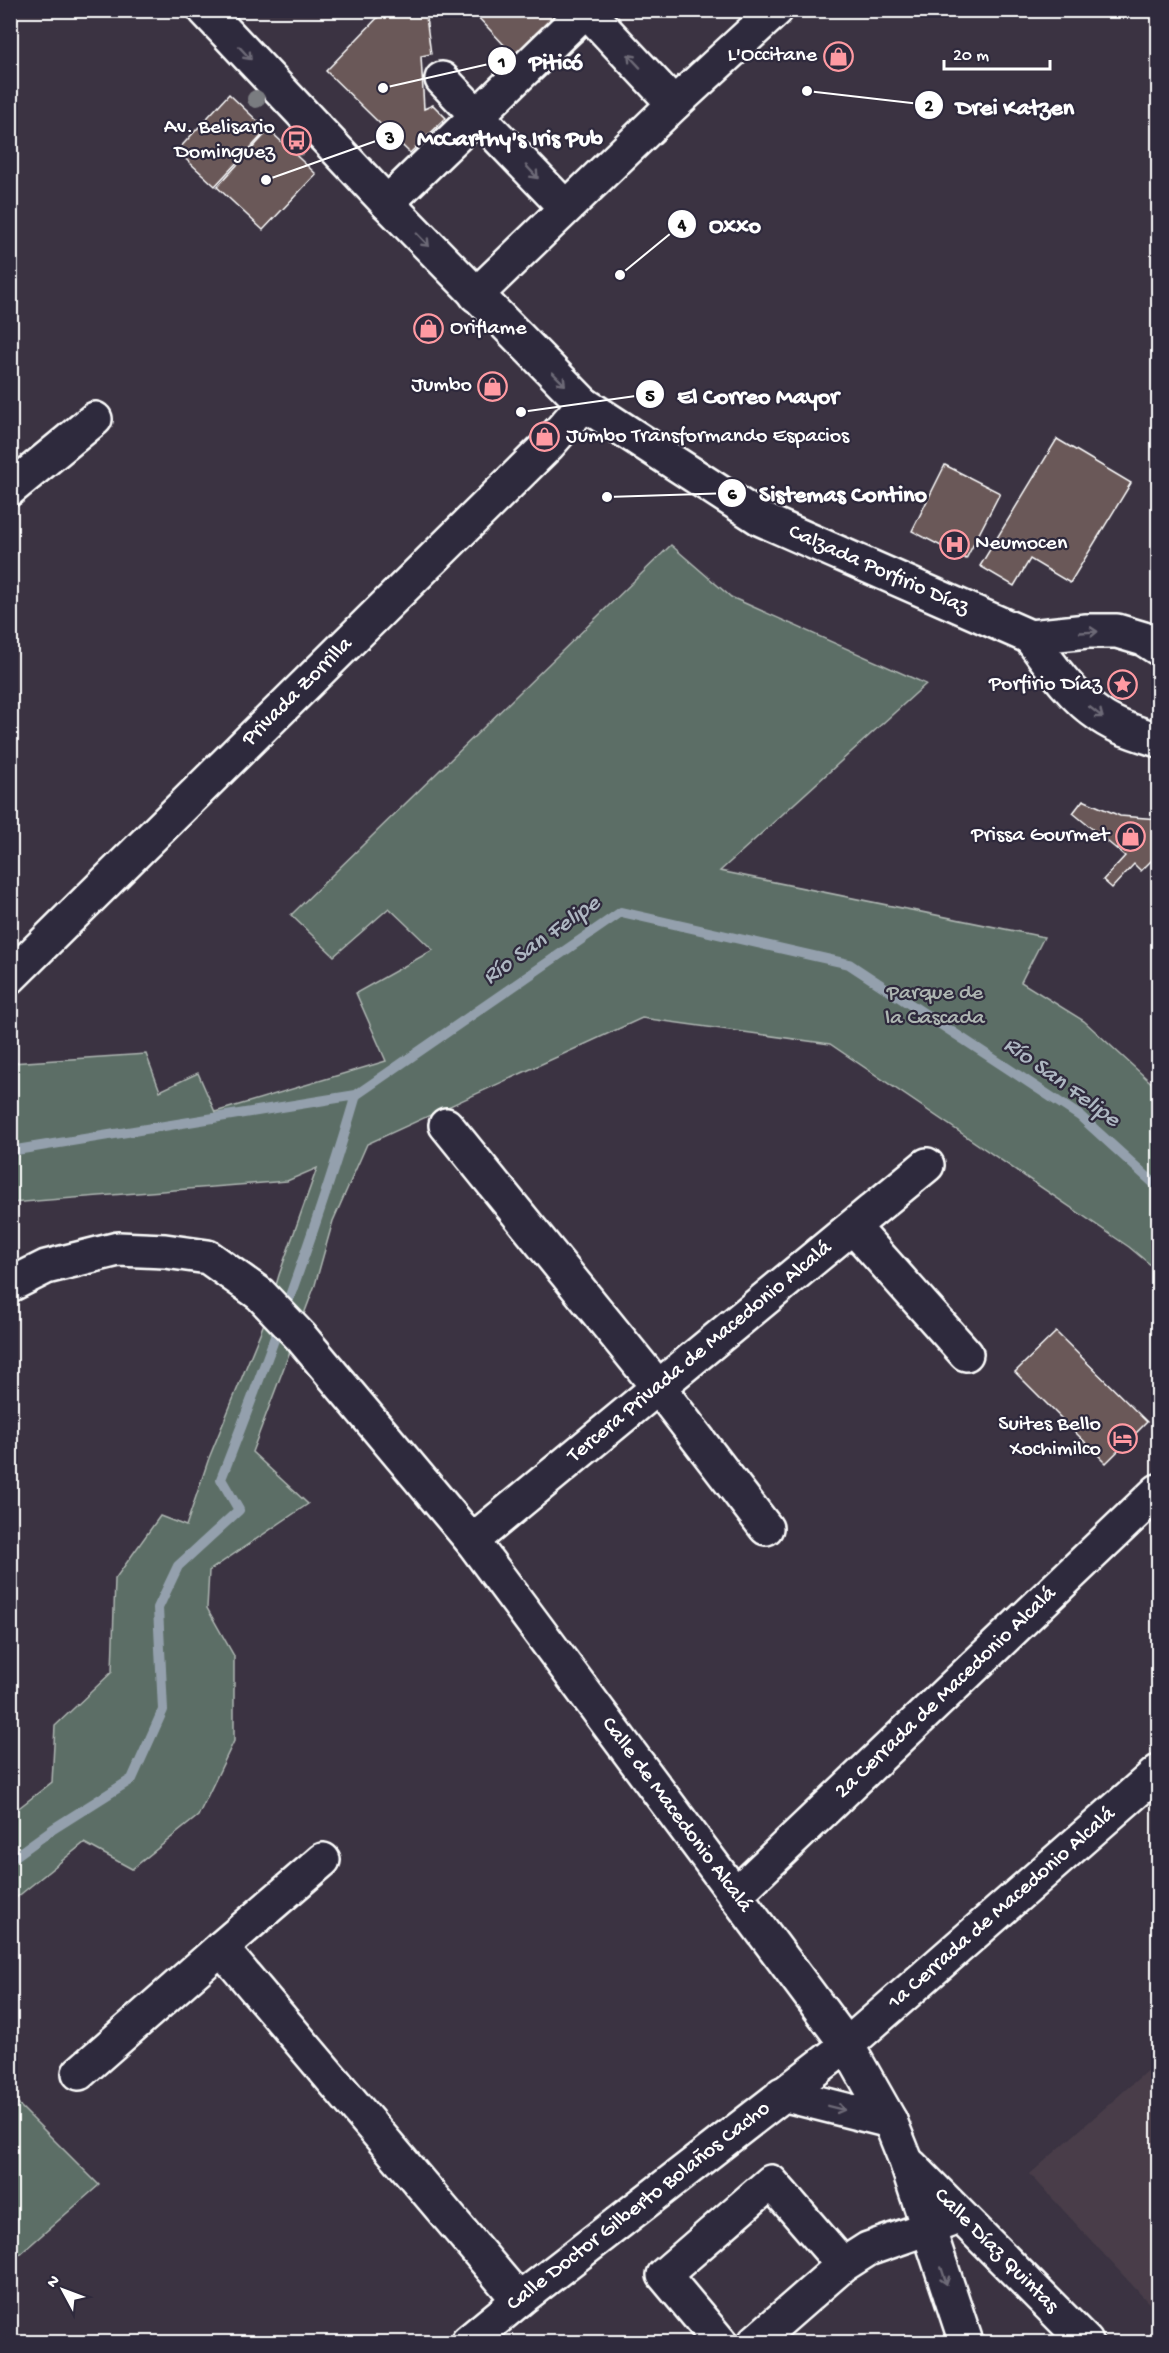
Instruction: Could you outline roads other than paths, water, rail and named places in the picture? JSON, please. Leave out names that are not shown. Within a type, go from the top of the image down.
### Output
[{"type":"street","name":"Calzada Porfirio Díaz","points":[[205,10],[387,203],[584,404],[760,519],[1030,637],[1087,631],[1118,631],[1144,639],[1158,648]]},
{"type":"street","points":[[387,203],[586,10],[674,104]]},
{"type":"street","points":[[476,295],[765,14]]},
{"type":"street","points":[[442,79],[565,207]]},
{"type":"street","name":"Privada Zorrilla","points":[[10,977],[548,445],[584,404]]},
{"type":"street","points":[[10,489],[95,419]]},
{"type":"street","points":[[1030,637],[1051,667],[1076,696],[1103,718],[1133,732],[1158,740]]},
{"type":"street","points":[[446,1125],[658,1387],[766,1528]]},
{"type":"street","name":"Tercera Privada de Macedonio Alcalá","points":[[472,1541],[927,1165]]},
{"type":"street","points":[[853,1227],[966,1354]]},
{"type":"street","name":"Calle de Macedonio Alcalá","points":[[10,1285],[46,1267],[118,1249],[165,1251],[208,1257],[260,1294],[300,1336],[472,1541],[847,2045],[890,2121],[906,2161],[966,2343]]},
{"type":"street","name":"2a Cerrada de Macedonio Alcalá","points":[[735,1895],[1158,1491]]},
{"type":"street","name":"1a Cerrada de Macedonio Alcalá","points":[[847,2045],[1158,1772]]},
{"type":"street","points":[[79,2073],[323,1860]]},
{"type":"street","points":[[222,1948],[519,2300]]},
{"type":"street","name":"Calle Doctor Gilberto Bolaños Cacho","points":[[468,2343],[519,2300],[847,2045]]},
{"type":"street","name":"Calle Doctor Gilberto Bolaños Cacho","points":[[782,2094],[890,2121]]},
{"type":"street","name":"Calle Díaz Quintas","points":[[906,2161],[1086,2343]]},
{"type":"street","points":[[720,2343],[664,2275],[771,2182],[843,2265]]},
{"type":"street","points":[[755,2343],[843,2265],[868,2249],[961,2217]]},
{"type":"waterway","name":"Río San Felipe","points":[[10,1151],[356,1095],[621,912],[849,964],[1080,1116],[1158,1187]]},
{"type":"waterway","points":[[10,1860],[53,1829],[132,1779],[163,1710],[158,1608],[178,1566],[239,1510],[221,1479],[293,1288],[356,1095]]},
{"type":"place","name":"L'Occitane","points":[[838,56]]},
{"type":"place","name":"Piticó","points":[[383,88]]},
{"type":"place","name":"Drei Katzen","points":[[807,91]]},
{"type":"place","name":"Av. Belisario Dominguez","points":[[296,141]]},
{"type":"place","name":"McCarthy's Iris Pub","points":[[266,180]]},
{"type":"place","name":"Oxxo","points":[[620,275]]},
{"type":"place","name":"Oriflame","points":[[429,329]]},
{"type":"place","name":"Jumbo","points":[[493,386]]},
{"type":"place","name":"El Correo Mayor","points":[[521,412]]},
{"type":"place","name":"Jumbo Transformando Espacios","points":[[545,437]]},
{"type":"place","name":"Sistemas Contino","points":[[607,497]]},
{"type":"place","name":"Neumocen","points":[[954,544]]},
{"type":"place","name":"Porfirio Díaz","points":[[1123,685]]},
{"type":"place","name":"Prissa Gourmet","points":[[1130,836]]},
{"type":"place","name":"Suites Bello Xochimilco","points":[[1122,1438]]},
{"type":"park label","name":"Parque de la Cascada","points":[[935,1006]]}]
